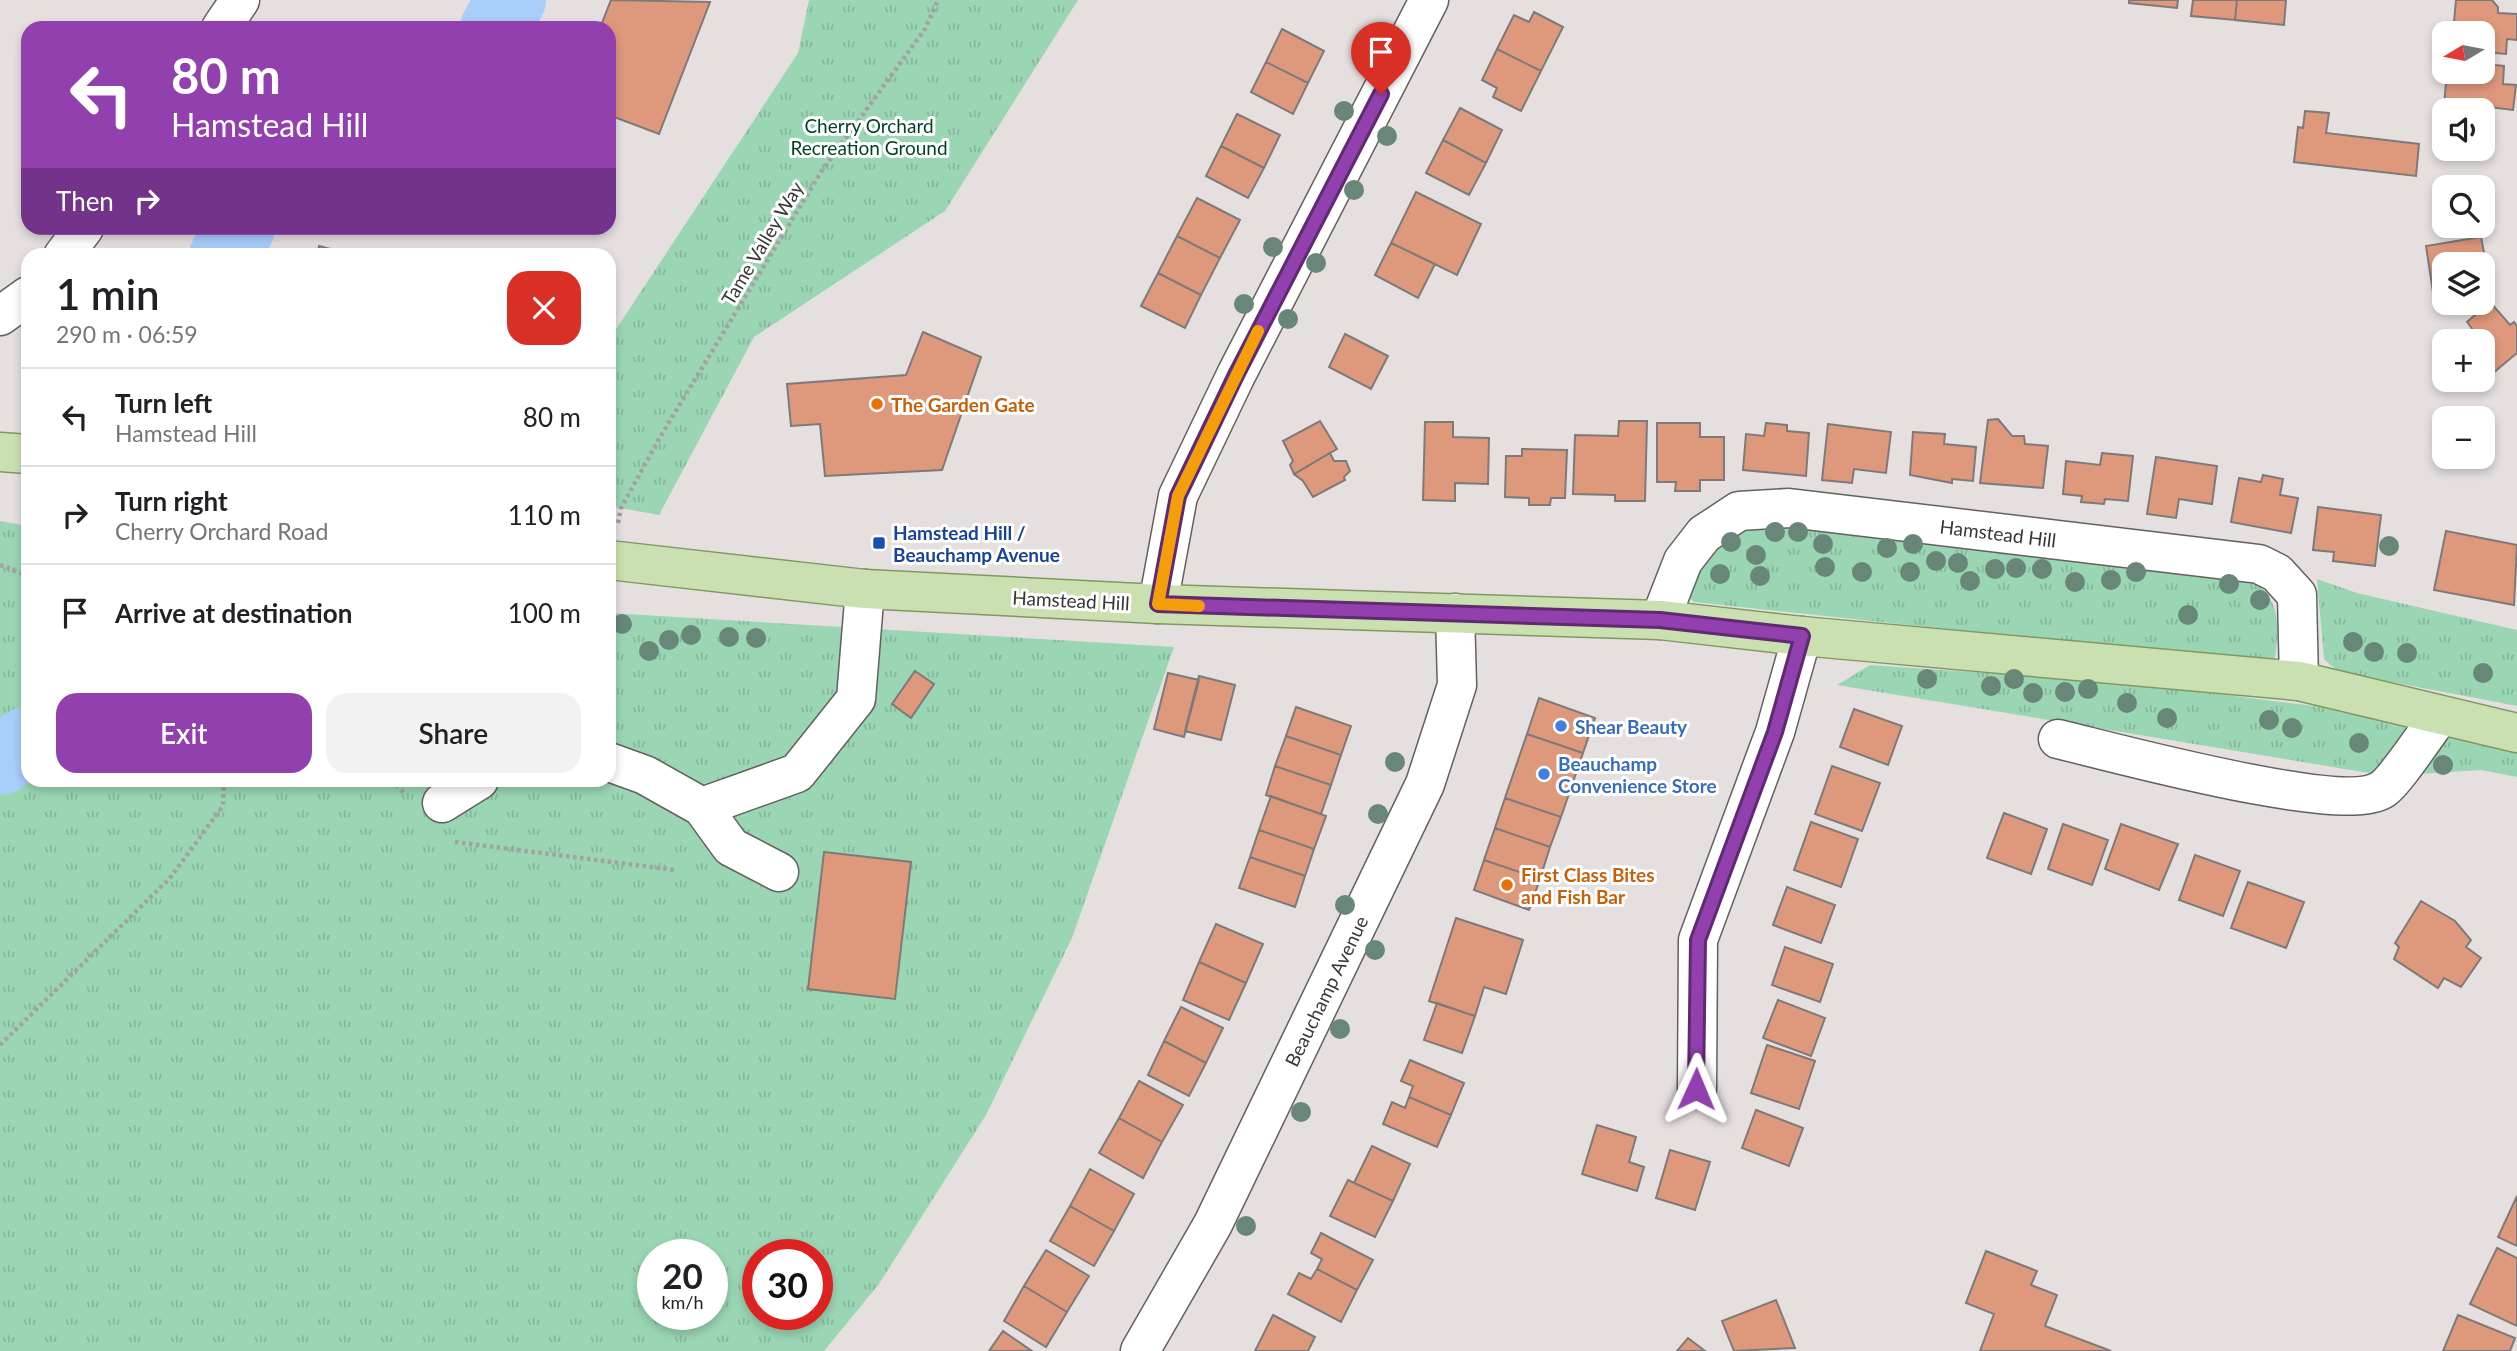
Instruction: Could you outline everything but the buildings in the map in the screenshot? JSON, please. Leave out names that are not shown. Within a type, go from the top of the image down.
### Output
[{"type":"main road","points":[[0,452],[21,454]]},
{"type":"main road","name":"Hamstead Hill","points":[[616,561],[864,589],[1158,604],[1660,620],[1802,636],[2299,681],[2439,717],[2517,733]]},
{"type":"street","points":[[226,21],[240,0]]},
{"type":"street","points":[[1158,604],[1178,496],[1236,375],[1429,0]]},
{"type":"street","points":[[0,316],[21,301]]},
{"type":"street","name":"Hamstead Hill","points":[[1660,620],[1683,561],[1704,534],[1740,511],[1789,508],[2259,564],[2277,573],[2297,595],[2299,681]]},
{"type":"street","points":[[702,807],[797,773],[856,699],[864,589]]},
{"type":"street","name":"Beauchamp Avenue","points":[[1140,1351],[1213,1224],[1425,784],[1457,685],[1454,613]]},
{"type":"street","points":[[1696,1089],[1698,940],[1775,732],[1802,636]]},
{"type":"street","points":[[2058,740],[2271,789],[2363,797],[2384,789],[2439,717]]},
{"type":"street","points":[[616,765],[645,775],[702,807],[731,847],[779,872]]},
{"type":"street","points":[[432,811],[468,787]]},
{"type":"path","name":"Tame Valley Way","points":[[621,508],[660,437],[821,172],[925,29],[938,0]]},
{"type":"path","points":[[0,565],[21,573]]},
{"type":"path","points":[[0,1045],[170,878],[223,806],[224,787]]},
{"type":"path","points":[[400,787],[432,811],[454,842],[675,870]]},
{"type":"green space","name":"Cherry Orchard Recreation Ground","points":[[809,0],[1078,0],[945,211],[754,337],[659,515],[616,507],[616,329],[798,53]]},
{"type":"green space","points":[[0,521],[21,525],[21,787],[616,787],[616,613],[1174,647],[1072,938],[986,1115],[879,1284],[824,1351],[0,1351]]},
{"type":"green space","points":[[1738,521],[2246,575],[2266,593],[2276,614],[2274,664],[1694,602],[1687,596],[1695,564]]},
{"type":"green space","points":[[2317,579],[2357,593],[2517,630],[2517,706],[2339,672],[2324,659]]},
{"type":"green space","points":[[1870,665],[2131,683],[2346,710],[2517,750],[2517,777],[2481,770],[2387,776],[1837,685]]},
{"type":"waterway","points":[[499,21],[511,0]]},
{"type":"waterway","points":[[229,248],[236,235]]},
{"type":"waterway","points":[[0,760],[21,746]]},
{"type":"slow traffic","points":[[1199,606],[1158,604],[1178,496],[1258,331]]},
{"type":"place","name":"The Garden Gate","points":[[877,404]]},
{"type":"place","name":"Hamstead Hill / Beauchamp Avenue","points":[[879,543]]},
{"type":"place","name":"Shear Beauty","points":[[1561,726]]},
{"type":"place","name":"Beauchamp Convenience Store","points":[[1544,774]]},
{"type":"place","name":"First Class Bites and Fish Bar","points":[[1507,885]]},
{"type":"route","points":[[1381,94],[1236,375],[1178,496],[1158,604],[1660,620],[1802,636],[1775,732],[1698,940],[1696,1089]]}]
